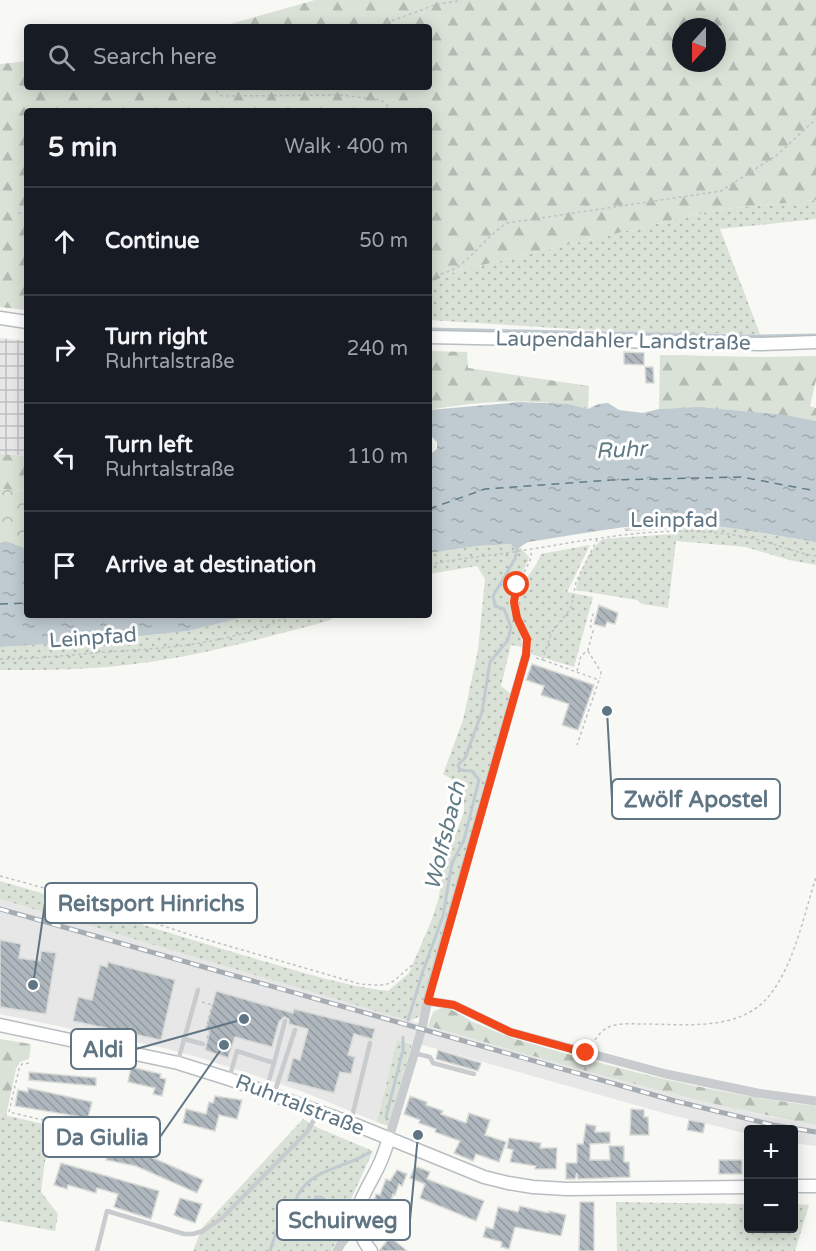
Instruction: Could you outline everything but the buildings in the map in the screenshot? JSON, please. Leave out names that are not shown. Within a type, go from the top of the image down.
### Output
[{"type":"main road","points":[[0,318],[24,322]]},
{"type":"main road","name":"Laupendahler Landstraße","points":[[432,337],[762,344],[816,342]]},
{"type":"main road","name":"Ruhrtalstraße","points":[[0,1026],[178,1063],[319,1111],[484,1177],[533,1187],[599,1189],[744,1187]]},
{"type":"main road","points":[[371,1251],[366,1246],[359,1227],[358,1208],[381,1161],[389,1138]]},
{"type":"main road","points":[[798,1186],[816,1186]]},
{"type":"street","name":"Ruhrtalstraße","points":[[389,1138],[526,655]]},
{"type":"street","points":[[428,1001],[454,1005],[510,1032],[666,1074],[757,1093],[816,1101]]},
{"type":"street","points":[[337,1251],[341,1241],[359,1227]]},
{"type":"lane","points":[[178,1063],[198,990]]},
{"type":"lane","points":[[270,1093],[274,1063],[285,1021]]},
{"type":"lane","points":[[270,1093],[295,1030]]},
{"type":"lane","points":[[184,1039],[204,1044]]},
{"type":"lane","points":[[351,1123],[370,1043]]},
{"type":"lane","points":[[229,1079],[237,1052],[274,1063]]},
{"type":"lane","points":[[414,1053],[430,1058],[434,1064],[474,1074]]},
{"type":"lane","points":[[97,1251],[107,1211],[184,1234],[203,1231],[222,1218],[307,1132],[319,1111]]},
{"type":"path","points":[[383,24],[435,5],[458,1]]},
{"type":"path","points":[[215,90],[222,96],[341,95],[381,100],[389,108]]},
{"type":"path","points":[[432,276],[445,273],[460,265],[492,232],[507,223],[721,191],[777,154],[816,119]]},
{"type":"path","points":[[18,213],[24,213]]},
{"type":"path","name":"Leinpfad","points":[[432,564],[462,557],[520,551],[620,534],[676,531],[755,538],[796,553],[816,556]]},
{"type":"path","points":[[542,660],[552,632],[571,608],[576,582],[598,538]]},
{"type":"path","points":[[531,549],[531,560],[522,573],[514,602],[517,618],[527,639],[526,655],[599,680]]},
{"type":"path","points":[[577,672],[581,656],[588,650],[593,632],[590,626],[594,611]]},
{"type":"path","name":"Leinpfad","points":[[0,658],[46,657],[194,645],[244,635],[285,618]]},
{"type":"path","points":[[577,745],[601,672],[588,650]]},
{"type":"path","points":[[0,876],[360,984],[389,984],[415,963],[430,964]]},
{"type":"path","points":[[586,1053],[596,1038],[607,1028],[623,1024],[706,1024],[742,1017],[768,997],[788,964],[816,877]]},
{"type":"path","points":[[195,1001],[212,1005],[206,1029],[210,1030],[204,1044]]},
{"type":"path","points":[[29,1063],[22,1064],[18,1069],[9,1112],[77,1128]]},
{"type":"shaded area","points":[[0,338],[24,341],[24,456],[0,454]]},
{"type":"shaded area","points":[[0,899],[428,1026],[662,1091],[816,1125],[816,1146],[798,1144],[798,1125],[744,1125],[744,1133],[671,1115],[423,1045],[397,1040],[377,1122],[301,1091],[201,1058],[164,1048],[0,1014]]},
{"type":"green space","points":[[315,0],[816,0],[816,200],[715,210],[457,271],[432,282],[432,108],[24,108],[24,310],[0,307],[0,64],[24,61],[24,90],[432,90],[432,24],[231,24]]},
{"type":"green space","points":[[816,200],[816,219],[720,229],[760,334],[622,332],[432,320],[432,282],[457,271],[715,210]]},
{"type":"green space","points":[[432,351],[467,352],[468,368],[589,386],[588,409],[529,402],[468,404],[432,410]]},
{"type":"green space","points":[[660,355],[816,356],[816,380],[810,406],[816,408],[816,421],[738,410],[659,409]]},
{"type":"green space","points":[[0,454],[24,456],[24,491],[0,489]]},
{"type":"green space","points":[[0,489],[24,491],[24,548],[6,541],[0,543]]},
{"type":"green space","points":[[675,524],[720,526],[816,542],[816,565],[789,560],[746,547],[676,541],[668,608],[642,604],[637,600],[576,590],[585,563],[602,539],[673,534],[674,529],[625,531],[624,528]]},
{"type":"green space","points":[[511,544],[513,548],[520,547],[529,557],[515,584],[512,596],[522,647],[511,645],[501,686],[512,695],[420,1016],[410,1021],[0,899],[0,881],[310,974],[356,986],[388,991],[409,973],[432,919],[439,897],[442,869],[464,812],[464,787],[443,774],[463,720],[478,650],[485,579],[477,566],[432,574],[432,553]]},
{"type":"green space","points":[[590,545],[567,592],[593,597],[574,667],[531,654],[530,637],[519,612],[521,589],[524,583],[541,554]]},
{"type":"green space","points":[[241,618],[334,618],[256,640],[159,661],[84,669],[0,670],[0,647],[93,641],[188,631]]},
{"type":"green space","points":[[443,1007],[510,1037],[595,1061],[705,1088],[816,1106],[816,1125],[669,1093],[428,1026],[433,1012]]},
{"type":"green space","points":[[0,1039],[31,1044],[29,1059],[20,1062],[16,1069],[6,1116],[0,1114]]},
{"type":"green space","points":[[397,1040],[412,1044],[388,1126],[377,1122]]},
{"type":"green space","points":[[0,1114],[56,1127],[45,1161],[41,1192],[58,1214],[55,1231],[0,1221]]},
{"type":"green space","points":[[303,1119],[318,1128],[373,1151],[340,1223],[341,1234],[331,1251],[193,1251],[202,1228]]},
{"type":"green space","points":[[616,1202],[744,1204],[744,1233],[798,1233],[798,1204],[809,1205],[795,1251],[617,1251]]},
{"type":"water","name":"Ruhr","points":[[520,402],[568,404],[588,409],[598,404],[608,403],[619,410],[643,413],[659,409],[699,407],[785,415],[816,421],[816,542],[710,525],[656,524],[528,542],[513,548],[511,544],[432,553],[432,453],[437,449],[437,442],[432,437],[432,410]]},
{"type":"water","points":[[6,541],[24,548],[24,618],[241,618],[188,631],[93,641],[0,647],[0,543]]},
{"type":"water","points":[[315,1195],[324,1197],[329,1202],[327,1215],[323,1219],[307,1213]]},
{"type":"waterway","points":[[432,329],[759,336],[816,335]]},
{"type":"waterway","name":"Wolfsbach","points":[[408,1020],[443,916],[452,863],[464,840],[479,780],[472,771],[460,770],[458,765],[465,758],[482,712],[490,662],[508,640],[511,627],[504,609],[495,606],[493,596],[515,559],[518,543]]},
{"type":"waterway","name":"Wolfsbach","points":[[386,1117],[403,1050],[403,1037]]},
{"type":"waterway","name":"Wolfsbach","points":[[270,1251],[278,1226],[290,1222],[297,1198],[304,1186],[321,1174],[370,1152]]},
{"type":"ferry route","points":[[432,508],[485,489],[611,480],[742,477],[816,491]]},
{"type":"ferry route","points":[[0,604],[24,603]]},
{"type":"railway","points":[[0,909],[675,1101],[773,1125],[816,1132]]},
{"type":"place","name":"Zwölf Apostel","points":[[607,711]]},
{"type":"place","name":"Reitsport Hinrichs","points":[[33,985]]},
{"type":"place","name":"Aldi","points":[[244,1019]]},
{"type":"place","name":"Da Giulia","points":[[224,1045]]},
{"type":"place","name":"Schuirweg","points":[[418,1135]]},
{"type":"route","points":[[517,585],[514,602],[517,618],[527,639],[526,655],[428,1001],[454,1005],[510,1032],[586,1053]]}]
